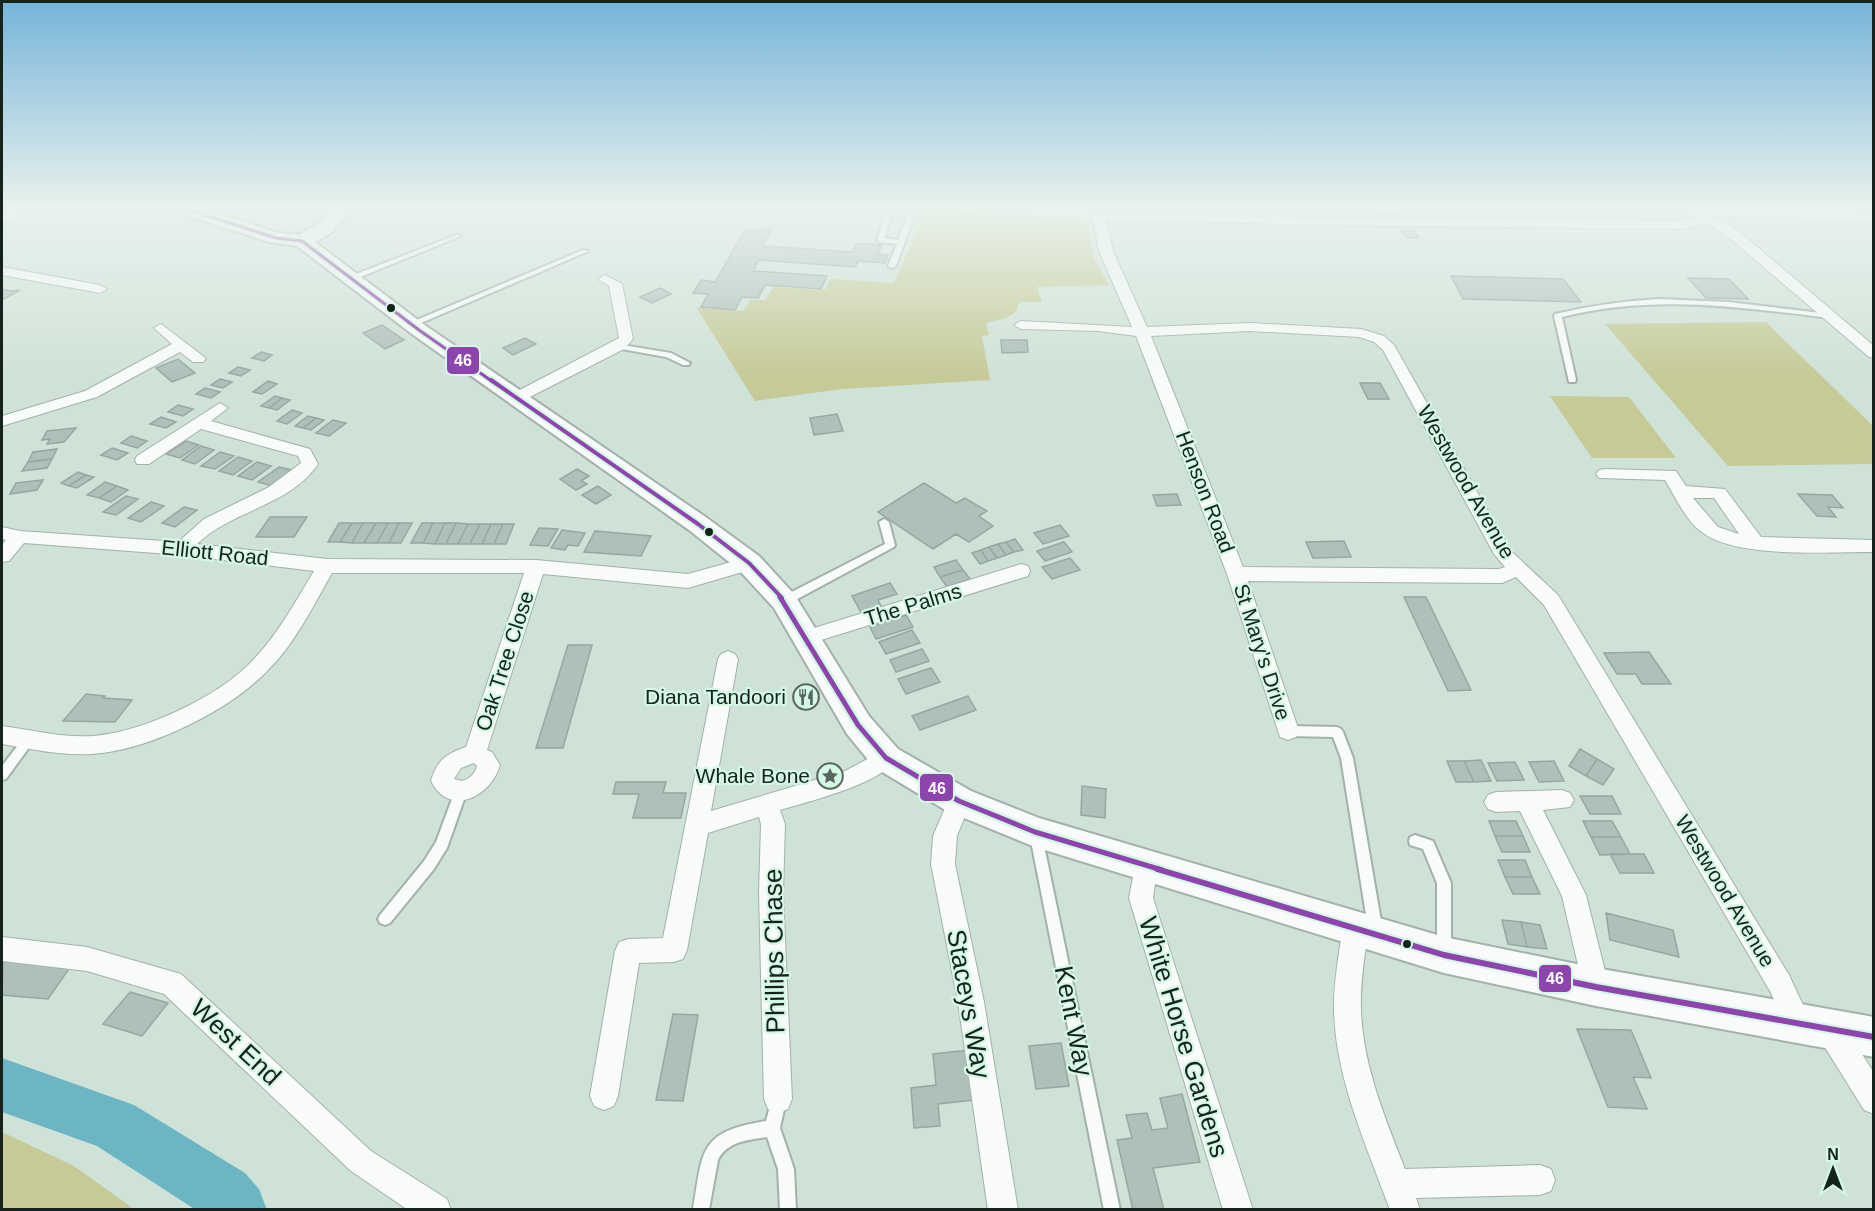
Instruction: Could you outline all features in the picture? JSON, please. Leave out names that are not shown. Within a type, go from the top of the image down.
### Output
[{"type":"main road","points":[[333,265],[411,324],[682,512],[749,563],[784,601],[858,725],[886,758],[959,801],[1035,832],[1146,864],[1363,933],[1444,955],[1596,987],[1874,1037]]},
{"type":"street","name":"Henson Road","points":[[1112,265],[1142,332],[1236,574],[1502,576],[1516,569]]},
{"type":"street","points":[[1769,265],[1874,354]]},
{"type":"street","points":[[2,271],[100,289]]},
{"type":"street","points":[[518,397],[619,346],[626,339],[615,284],[605,279]]},
{"type":"street","points":[[1830,316],[1854,324],[1874,336]]},
{"type":"street","name":"Westwood Avenue","points":[[1021,325],[1098,327],[1142,332],[1250,327],[1361,333],[1379,339],[1389,348],[1503,554],[1516,569],[1551,600],[1780,984],[1874,1100]]},
{"type":"street","points":[[161,328],[198,359]]},
{"type":"street","points":[[2,422],[91,394],[180,346]]},
{"type":"street","points":[[143,460],[220,408]]},
{"type":"street","points":[[182,549],[209,524],[297,480],[310,464],[304,453],[199,423]]},
{"type":"street","points":[[1605,474],[1670,475],[1704,524],[1714,533],[1755,542],[1874,546]]},
{"type":"street","points":[[1682,492],[1719,493],[1755,542]]},
{"type":"street","points":[[2,556],[11,535]]},
{"type":"street","name":"Elliott Road","points":[[11,535],[182,549],[327,566],[536,567],[688,581],[749,563]]},
{"type":"street","points":[[2,735],[91,745],[123,741],[157,729],[228,692],[258,668],[280,642],[327,566]]},
{"type":"street","name":"Oak Tree Close","points":[[461,791],[480,784],[488,774],[489,765],[484,758],[475,754],[536,567]]},
{"type":"street","name":"The Palms","points":[[805,638],[1021,571]]},
{"type":"street","name":"St Mary's Drive","points":[[1236,574],[1288,731]]},
{"type":"street","points":[[604,1096],[628,951],[674,950],[728,659]]},
{"type":"street","points":[[697,826],[852,778],[886,758]]},
{"type":"street","points":[[1496,802],[1562,800]]},
{"type":"street","name":"Staceys Way","points":[[959,801],[945,836],[943,864],[971,1002],[1003,1209]]},
{"type":"street","points":[[1527,801],[1574,895],[1596,987]]},
{"type":"street","name":"Phillips Chase","points":[[766,804],[773,824],[771,893],[778,1099]]},
{"type":"street","name":"White Horse Gardens","points":[[1146,864],[1141,898],[1238,1209]]},
{"type":"street","points":[[1363,933],[1348,994],[1348,1020],[1354,1057],[1400,1197],[1540,1180]]},
{"type":"street","name":"West End","points":[[2,949],[87,959],[172,983],[362,1161],[435,1209]]},
{"type":"lane","points":[[350,278],[385,265]]},
{"type":"lane","points":[[411,324],[553,265]]},
{"type":"lane","points":[[1572,380],[1558,316],[1588,306],[1655,301],[1737,305],[1830,316]]},
{"type":"lane","points":[[619,346],[668,356],[686,363]]},
{"type":"lane","points":[[784,601],[890,544],[884,522]]},
{"type":"lane","points":[[1288,731],[1337,732],[1347,758],[1374,921],[1363,933]]},
{"type":"lane","points":[[2,775],[29,739]]},
{"type":"lane","points":[[385,919],[429,865],[442,844],[461,791]]},
{"type":"lane","name":"Kent Way","points":[[1035,832],[1112,1209]]},
{"type":"lane","points":[[1415,841],[1428,845],[1444,883],[1444,955]]},
{"type":"lane","points":[[778,1099],[772,1128],[786,1169],[788,1209]]},
{"type":"lane","points":[[701,1209],[711,1155],[720,1140],[741,1132],[772,1128]]},
{"type":"green space","points":[[902,265],[1097,265],[1109,285],[1037,287],[1042,302],[1019,302],[1012,315],[986,323],[989,335],[982,336],[990,380],[842,389],[755,401],[696,307],[744,311],[750,300],[765,300],[774,287],[825,290],[830,279],[894,283]]},
{"type":"green space","points":[[1766,322],[1873,426],[1873,464],[1728,466],[1605,324]]},
{"type":"green space","points":[[1550,396],[1629,397],[1676,458],[1592,458]]},
{"type":"green space","points":[[2,1132],[74,1166],[134,1209],[2,1209]]},
{"type":"building","points":[[725,265],[757,265],[753,271],[827,276],[821,289],[765,285],[758,298],[742,297],[735,310],[701,307],[708,294],[693,293],[701,280],[715,282]]},
{"type":"building","points":[[821,265],[856,265],[855,267]]},
{"type":"building","points":[[1451,276],[1563,279],[1581,302],[1463,299]]},
{"type":"building","points":[[1688,278],[1729,279],[1748,299],[1706,298]]},
{"type":"building","points":[[660,288],[671,294],[652,303],[640,297]]},
{"type":"building","points":[[2,289],[10,291],[20,290],[4,299]]},
{"type":"building","points":[[382,325],[404,340],[385,349],[363,333]]},
{"type":"building","points":[[525,338],[536,344],[513,355],[503,348]]},
{"type":"building","points":[[1001,340],[1027,340],[1028,352],[1002,353]]},
{"type":"building","points":[[261,352],[272,355],[264,361],[252,358]]},
{"type":"building","points":[[178,359],[195,373],[172,382],[156,368]]},
{"type":"building","points":[[238,367],[250,370],[241,376],[229,373]]},
{"type":"building","points":[[220,379],[232,382],[223,388],[211,385]]},
{"type":"building","points":[[268,381],[277,384],[262,394],[253,392]]},
{"type":"building","points":[[1360,383],[1380,383],[1389,399],[1368,399]]},
{"type":"building","points":[[205,388],[220,392],[211,398],[196,394]]},
{"type":"building","points":[[275,396],[282,398],[269,408],[261,406]]},
{"type":"building","points":[[282,398],[290,400],[277,410],[269,408]]},
{"type":"building","points":[[178,405],[193,409],[183,416],[168,412]]},
{"type":"building","points":[[292,410],[302,413],[287,424],[277,421]]},
{"type":"building","points":[[837,414],[843,431],[814,435],[810,418]]},
{"type":"building","points":[[308,416],[316,418],[303,428],[295,426]]},
{"type":"building","points":[[161,417],[176,422],[166,428],[150,424]]},
{"type":"building","points":[[316,418],[324,420],[311,430],[303,428]]},
{"type":"building","points":[[333,420],[346,423],[329,436],[316,433]]},
{"type":"building","points":[[76,428],[64,442],[47,444],[50,439],[42,440],[47,431]]},
{"type":"building","points":[[131,436],[147,441],[137,448],[121,443]]},
{"type":"building","points":[[186,441],[199,445],[180,458],[166,454]]},
{"type":"building","points":[[201,446],[214,450],[195,464],[182,460]]},
{"type":"building","points":[[112,448],[128,453],[117,460],[101,455]]},
{"type":"building","points":[[57,449],[52,459],[28,462],[33,452]]},
{"type":"building","points":[[220,452],[234,456],[215,469],[201,466]]},
{"type":"building","points":[[238,457],[252,461],[233,475],[219,471]]},
{"type":"building","points":[[52,459],[47,468],[22,471],[28,462]]},
{"type":"building","points":[[257,462],[271,466],[252,480],[238,476]]},
{"type":"building","points":[[279,467],[292,470],[272,486],[258,482]]},
{"type":"building","points":[[577,469],[589,476],[581,481],[587,484],[576,490],[560,479]]},
{"type":"building","points":[[78,472],[86,475],[69,486],[61,483]]},
{"type":"building","points":[[86,475],[94,477],[77,488],[69,486]]},
{"type":"building","points":[[43,480],[37,490],[10,494],[16,483]]},
{"type":"building","points":[[105,482],[117,486],[99,498],[87,495]]},
{"type":"building","points":[[924,483],[956,503],[965,498],[987,511],[979,516],[993,526],[969,542],[956,534],[933,549],[878,512]]},
{"type":"building","points":[[117,486],[128,490],[111,502],[99,498]]},
{"type":"building","points":[[598,486],[611,495],[596,504],[582,495]]},
{"type":"building","points":[[1177,494],[1181,505],[1157,506],[1153,495]]},
{"type":"building","points":[[1798,494],[1832,495],[1843,508],[1828,507],[1836,517],[1817,516]]},
{"type":"building","points":[[126,496],[138,499],[116,515],[103,512]]},
{"type":"building","points":[[151,502],[164,506],[141,522],[128,518]]},
{"type":"building","points":[[184,507],[197,510],[175,527],[162,523]]},
{"type":"building","points":[[270,517],[307,517],[294,537],[256,537]]},
{"type":"building","points":[[339,523],[352,523],[340,542],[328,542]]},
{"type":"building","points":[[352,523],[363,523],[352,543],[340,542]]},
{"type":"building","points":[[363,523],[376,523],[364,543],[352,543]]},
{"type":"building","points":[[376,523],[388,523],[377,543],[364,543]]},
{"type":"building","points":[[388,523],[399,523],[389,543],[377,543]]},
{"type":"building","points":[[399,523],[412,523],[401,543],[389,543]]},
{"type":"building","points":[[422,523],[433,523],[423,543],[411,543]]},
{"type":"building","points":[[433,523],[445,523],[435,544],[423,543]]},
{"type":"building","points":[[445,523],[456,523],[446,544],[435,544]]},
{"type":"building","points":[[456,523],[468,524],[458,544],[446,544]]},
{"type":"building","points":[[468,524],[480,524],[470,544],[458,544]]},
{"type":"building","points":[[480,524],[491,524],[482,544],[470,544]]},
{"type":"building","points":[[491,524],[503,524],[494,544],[482,544]]},
{"type":"building","points":[[503,524],[514,524],[506,544],[494,544]]},
{"type":"building","points":[[1060,525],[1069,536],[1043,544],[1034,533]]},
{"type":"building","points":[[539,528],[558,529],[548,546],[530,545]]},
{"type":"building","points":[[562,530],[585,533],[578,546],[568,545],[565,550],[551,548]]},
{"type":"building","points":[[595,531],[651,536],[641,556],[584,552]]},
{"type":"building","points":[[1015,539],[1023,550],[1014,552],[1006,542]]},
{"type":"building","points":[[1344,541],[1351,557],[1313,558],[1306,542]]},
{"type":"building","points":[[1006,542],[1014,552],[1006,555],[998,544]]},
{"type":"building","points":[[1064,542],[1072,552],[1045,561],[1037,551]]},
{"type":"building","points":[[998,544],[1006,555],[997,558],[989,547]]},
{"type":"building","points":[[989,547],[997,558],[988,561],[981,550]]},
{"type":"building","points":[[981,550],[988,561],[980,564],[972,553]]},
{"type":"building","points":[[1070,558],[1080,570],[1052,579],[1042,567]]},
{"type":"building","points":[[956,560],[963,570],[940,577],[934,567]]},
{"type":"building","points":[[963,570],[970,579],[947,587],[940,577]]},
{"type":"building","points":[[890,583],[897,594],[878,600],[882,608],[862,614],[852,596]]},
{"type":"building","points":[[1404,597],[1426,597],[1471,690],[1448,691]]},
{"type":"building","points":[[906,615],[913,627],[876,639],[870,627]]},
{"type":"building","points":[[912,630],[920,643],[886,654],[879,642]]},
{"type":"building","points":[[568,645],[592,645],[563,748],[536,748]]},
{"type":"building","points":[[922,649],[929,661],[896,672],[890,660]]},
{"type":"building","points":[[1649,652],[1671,684],[1642,684],[1636,674],[1617,674],[1604,653]]},
{"type":"building","points":[[931,668],[940,682],[906,694],[898,679]]},
{"type":"building","points":[[86,694],[132,700],[115,722],[63,721]]},
{"type":"building","points":[[968,696],[976,710],[920,730],[912,716]]},
{"type":"building","points":[[1580,749],[1597,759],[1586,776],[1569,766]]},
{"type":"building","points":[[1597,759],[1614,769],[1603,785],[1586,776]]},
{"type":"building","points":[[1481,760],[1491,781],[1474,782],[1464,761]]},
{"type":"building","points":[[1447,761],[1464,761],[1474,782],[1456,782]]},
{"type":"building","points":[[1554,761],[1564,781],[1539,782],[1529,762]]},
{"type":"building","points":[[1515,762],[1524,780],[1497,781],[1488,763]]},
{"type":"building","points":[[616,782],[666,782],[663,793],[686,793],[681,818],[633,818],[639,794],[613,794]]},
{"type":"building","points":[[1082,786],[1106,789],[1105,818],[1081,815]]},
{"type":"building","points":[[1580,796],[1612,796],[1621,814],[1590,814]]},
{"type":"building","points":[[1489,821],[1516,821],[1523,836],[1495,836]]},
{"type":"building","points":[[1583,821],[1612,821],[1621,837],[1591,837]]},
{"type":"building","points":[[1495,836],[1523,836],[1530,852],[1502,852]]},
{"type":"building","points":[[1591,837],[1621,837],[1630,854],[1600,855]]},
{"type":"building","points":[[1610,854],[1644,854],[1654,873],[1620,873]]},
{"type":"building","points":[[1498,860],[1525,860],[1532,877],[1505,877]]},
{"type":"building","points":[[1505,877],[1532,877],[1540,894],[1513,894]]},
{"type":"building","points":[[1606,913],[1673,930],[1679,957],[1610,940]]},
{"type":"building","points":[[1502,920],[1521,922],[1527,947],[1508,944]]},
{"type":"building","points":[[1521,922],[1540,925],[1547,949],[1527,947]]},
{"type":"building","points":[[3,960],[71,966],[48,999],[2,995]]},
{"type":"building","points":[[130,992],[168,1003],[142,1036],[103,1024]]},
{"type":"building","points":[[673,1014],[698,1015],[683,1101],[656,1100]]},
{"type":"building","points":[[1577,1029],[1631,1030],[1651,1078],[1633,1077],[1647,1109],[1608,1107]]},
{"type":"building","points":[[1061,1043],[1069,1086],[1036,1089],[1029,1046]]},
{"type":"building","points":[[969,1050],[974,1100],[938,1104],[940,1126],[914,1128],[911,1088],[936,1085],[933,1054]]},
{"type":"building","points":[[1182,1094],[1200,1162],[1153,1168],[1164,1210],[1133,1210],[1117,1140],[1132,1138],[1126,1115],[1147,1113],[1152,1130],[1168,1128],[1160,1098]]},
{"type":"waterway","points":[[2,1085],[114,1125],[224,1194],[238,1210]]},
{"type":"transit line","name":"46","points":[[333,265],[419,330],[698,524],[749,563],[784,601],[858,725],[886,758],[959,801],[1035,832],[1444,955],[1596,987],[1874,1037]]},
{"type":"place","name":"Diana Tandoori","points":[[806,697]]},
{"type":"place","name":"Whale Bone","points":[[830,776]]}]
